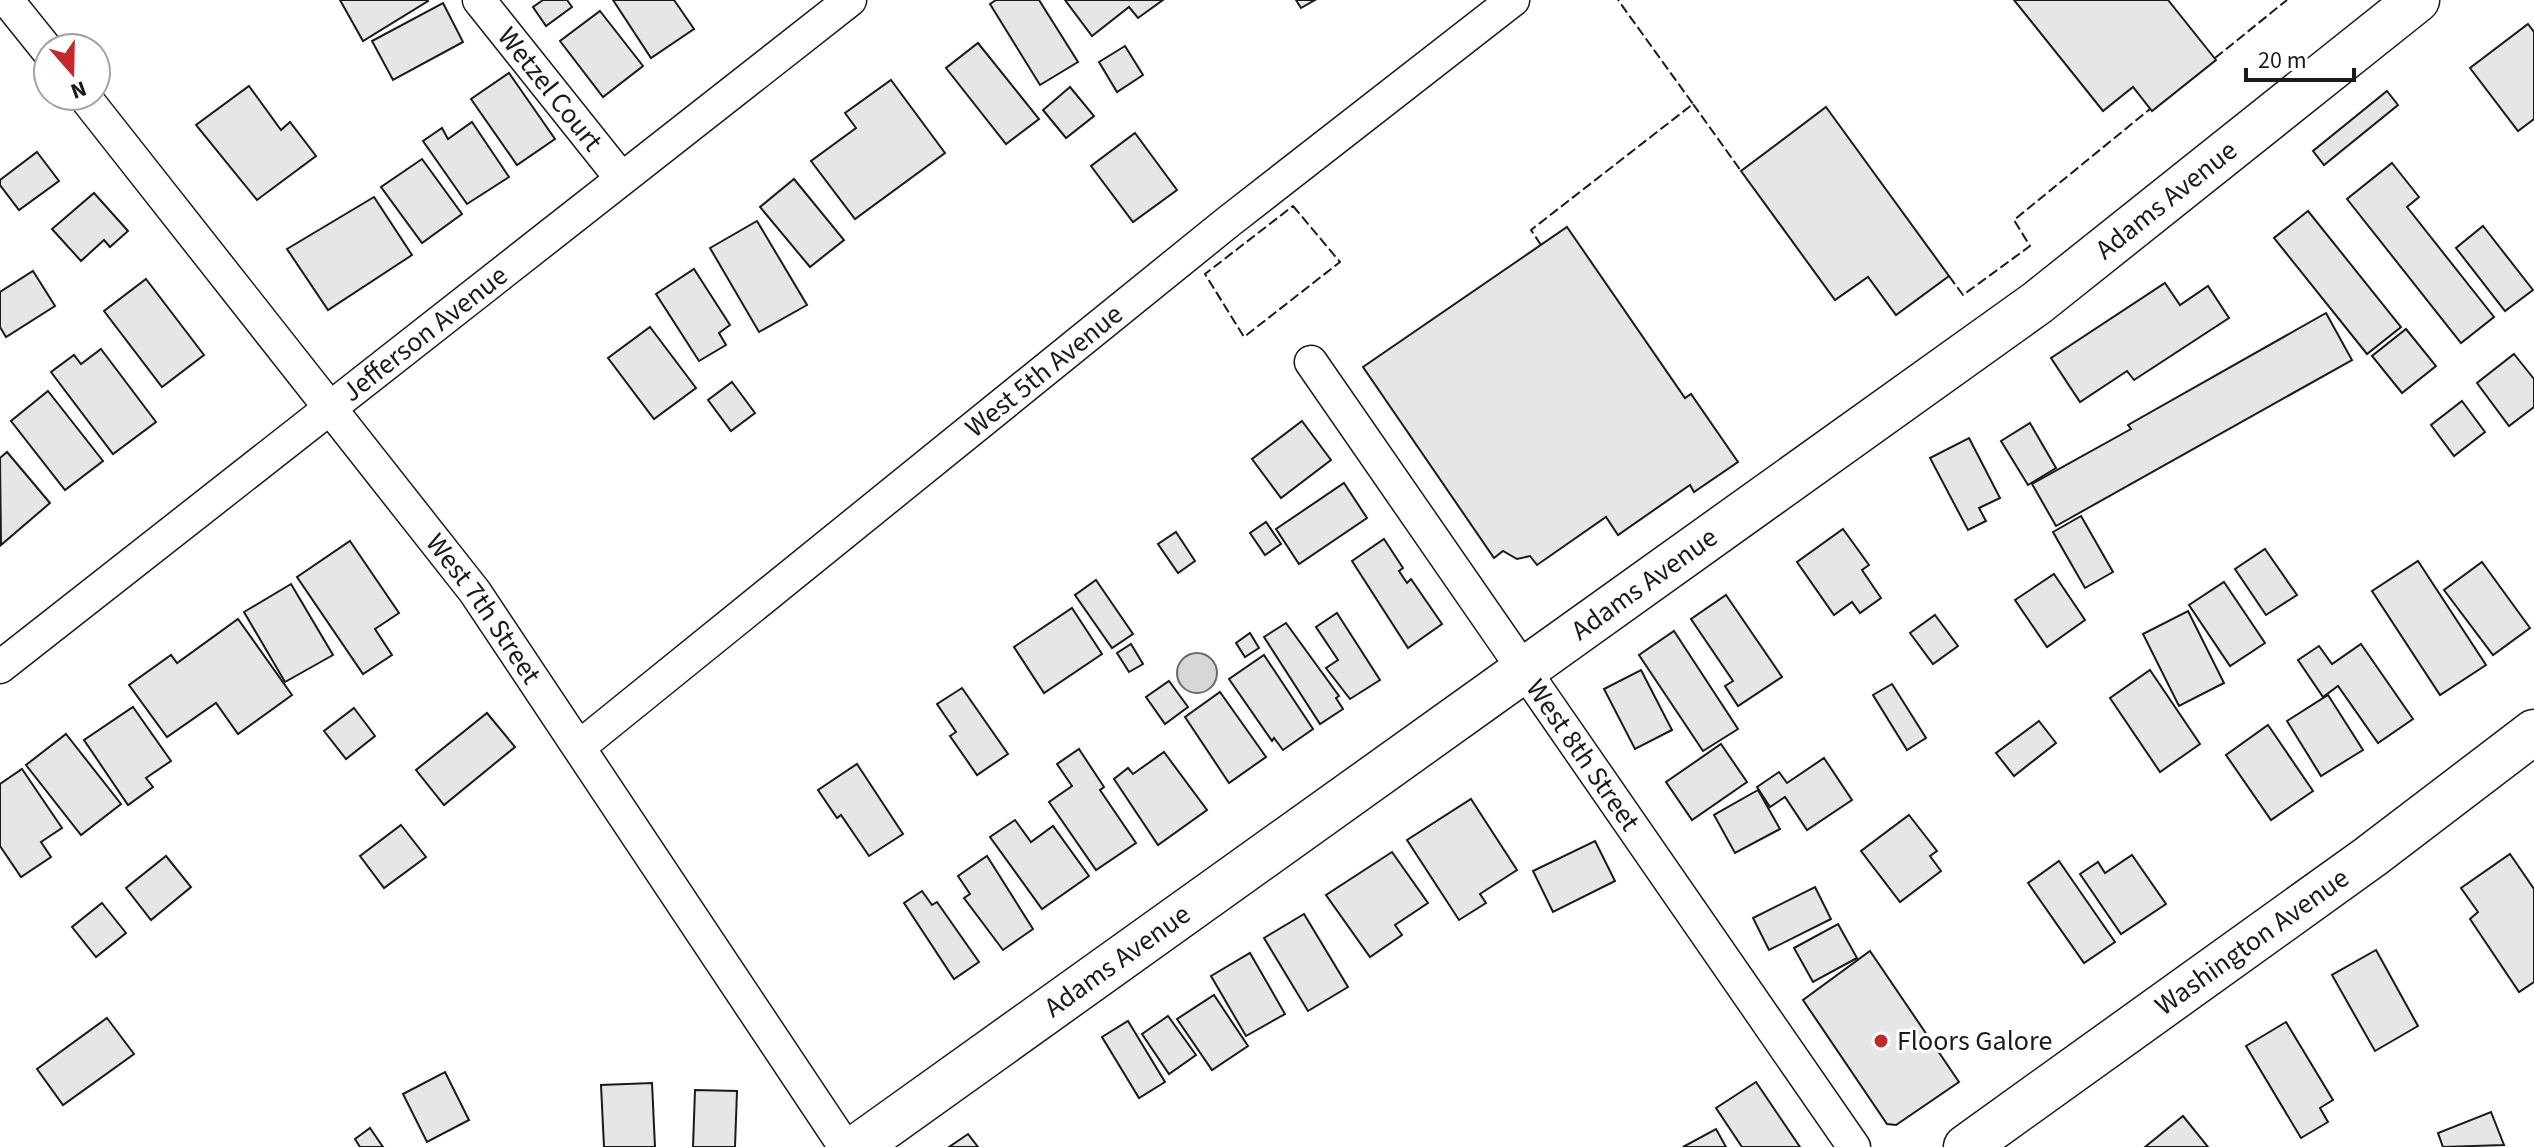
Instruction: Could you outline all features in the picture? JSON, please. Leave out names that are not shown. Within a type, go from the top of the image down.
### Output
[{"type":"main road","name":"Adams Avenue","points":[[857,1147],[2037,303],[2417,0]]},
{"type":"main road","name":"Washington Avenue","points":[[1966,1147],[2370,857],[2534,732]]},
{"type":"street","points":[[7,0],[33,32]]},
{"type":"street","name":"Wetzel Court","points":[[479,0],[621,178]]},
{"type":"street","name":"Jefferson Avenue","points":[[0,667],[330,404],[850,0]]},
{"type":"street","name":"West 5th Avenue","points":[[579,747],[1216,231],[1513,0]]},
{"type":"street","name":"West 7th Street","points":[[97,112],[330,404],[475,592],[845,1147]]},
{"type":"street","name":"West 8th Street","points":[[1311,362],[1854,1147]]},
{"type":"shaded area","points":[[1197,653],[1211,659],[1217,673],[1211,687],[1197,693],[1183,687],[1177,673],[1183,659]]},
{"type":"building","points":[[340,0],[427,0],[428,1],[363,41]]},
{"type":"building","points":[[543,0],[567,0],[572,7],[546,26],[533,7]]},
{"type":"building","points":[[613,0],[674,0],[694,29],[651,58]]},
{"type":"building","points":[[996,0],[1039,0],[1078,62],[1040,85],[990,4]]},
{"type":"building","points":[[1065,0],[1163,0],[1138,18],[1129,7],[1092,36]]},
{"type":"building","points":[[1296,0],[1315,0],[1301,8]]},
{"type":"building","points":[[2014,0],[2168,0],[2216,60],[2152,111],[2133,87],[2103,111]]},
{"type":"building","points":[[443,3],[463,42],[393,80],[372,41]]},
{"type":"building","points":[[600,11],[643,66],[603,97],[560,41]]},
{"type":"building","points":[[2528,24],[2534,32],[2534,119],[2518,131],[2470,68]]},
{"type":"building","points":[[978,43],[1039,119],[1006,144],[946,68]]},
{"type":"building","points":[[1125,46],[1143,75],[1117,92],[1099,62]]},
{"type":"building","points":[[509,73],[555,139],[517,165],[471,99]]},
{"type":"building","points":[[891,80],[945,153],[855,219],[811,161],[856,128],[845,113]]},
{"type":"building","points":[[249,86],[281,130],[290,122],[316,156],[257,200],[196,125]]},
{"type":"building","points":[[1070,87],[1094,116],[1066,138],[1043,110]]},
{"type":"building","points":[[2387,91],[2398,105],[2324,165],[2313,151]]},
{"type":"building","points":[[1826,107],[1949,276],[1896,315],[1868,277],[1835,300],[1741,171]]},
{"type":"building","points":[[472,122],[509,177],[467,204],[423,141],[442,128],[448,139]]},
{"type":"building","points":[[1135,133],[1177,190],[1133,222],[1091,166]]},
{"type":"building","points":[[37,152],[59,181],[19,210],[0,185],[0,180]]},
{"type":"building","points":[[422,159],[462,214],[422,243],[381,187]]},
{"type":"building","points":[[2392,163],[2419,197],[2407,207],[2494,317],[2461,343],[2347,199]]},
{"type":"building","points":[[794,179],[844,240],[810,267],[760,207]]},
{"type":"building","points":[[94,193],[128,231],[110,247],[104,240],[81,261],[52,229]]},
{"type":"building","points":[[374,197],[412,255],[328,310],[287,249]]},
{"type":"building","points":[[2308,211],[2401,327],[2367,354],[2274,238]]},
{"type":"building","points":[[757,221],[807,305],[759,332],[710,248]]},
{"type":"building","points":[[2483,226],[2533,290],[2505,311],[2456,248]]},
{"type":"building","points":[[1567,227],[1685,398],[1691,394],[1738,462],[1694,492],[1690,485],[1618,535],[1606,517],[1537,565],[1530,556],[1517,559],[1503,551],[1494,558],[1363,367]]},
{"type":"building","points":[[694,269],[730,325],[719,333],[726,345],[699,361],[656,294]]},
{"type":"building","points":[[33,271],[55,306],[6,337],[0,327],[0,292]]},
{"type":"building","points":[[146,279],[204,355],[162,387],[104,311]]},
{"type":"building","points":[[2165,283],[2180,305],[2208,286],[2229,318],[2134,380],[2127,371],[2080,402],[2051,358]]},
{"type":"building","points":[[2326,313],[2352,360],[2056,526],[2032,484],[2131,429],[2128,425]]},
{"type":"building","points":[[650,327],[696,388],[654,419],[608,358]]},
{"type":"building","points":[[2406,329],[2436,366],[2402,393],[2372,356]]},
{"type":"building","points":[[101,349],[156,422],[113,454],[51,372],[74,355],[81,364]]},
{"type":"building","points":[[2514,354],[2534,379],[2534,407],[2509,426],[2477,383]]},
{"type":"building","points":[[732,382],[755,413],[731,431],[708,400]]},
{"type":"building","points":[[48,391],[103,461],[65,490],[11,421]]},
{"type":"building","points":[[2462,401],[2485,432],[2454,456],[2431,425]]},
{"type":"building","points":[[1302,421],[1331,460],[1281,498],[1252,459]]},
{"type":"building","points":[[2030,423],[2056,468],[2028,485],[2001,441]]},
{"type":"building","points":[[1969,438],[2000,498],[1979,508],[1986,521],[1968,530],[1930,458]]},
{"type":"building","points":[[7,452],[50,503],[1,545],[0,458]]},
{"type":"building","points":[[1344,483],[1367,518],[1299,564],[1276,529]]},
{"type":"building","points":[[2081,516],[2113,572],[2085,588],[2053,532]]},
{"type":"building","points":[[1266,522],[1281,544],[1265,555],[1250,533]]},
{"type":"building","points":[[1843,529],[1869,565],[1862,570],[1881,598],[1860,613],[1852,602],[1834,615],[1797,562]]},
{"type":"building","points":[[1176,532],[1195,561],[1178,573],[1158,544]]},
{"type":"building","points":[[1384,539],[1403,568],[1399,571],[1407,583],[1411,579],[1442,624],[1408,648],[1352,561]]},
{"type":"building","points":[[350,541],[399,613],[375,629],[392,655],[363,674],[297,577]]},
{"type":"building","points":[[2265,549],[2297,595],[2266,615],[2235,569]]},
{"type":"building","points":[[2418,561],[2486,665],[2440,695],[2372,591]]},
{"type":"building","points":[[2482,562],[2530,628],[2493,655],[2444,590]]},
{"type":"building","points":[[2054,574],[2085,620],[2047,647],[2015,600]]},
{"type":"building","points":[[1096,580],[1133,634],[1112,648],[1075,595]]},
{"type":"building","points":[[2224,582],[2265,643],[2230,666],[2189,605]]},
{"type":"building","points":[[291,584],[333,655],[285,682],[244,612]]},
{"type":"building","points":[[1726,595],[1782,677],[1738,706],[1725,686],[1733,681],[1691,619]]},
{"type":"building","points":[[1072,608],[1102,654],[1044,693],[1014,647]]},
{"type":"building","points":[[2188,611],[2224,683],[2179,706],[2143,634]]},
{"type":"building","points":[[1337,613],[1380,680],[1350,699],[1326,668],[1338,660],[1316,627]]},
{"type":"building","points":[[1935,615],[1958,646],[1933,664],[1910,633]]},
{"type":"building","points":[[238,619],[292,695],[238,734],[216,703],[167,737],[129,685],[171,655],[177,663]]},
{"type":"building","points":[[1286,623],[1339,696],[1336,698],[1343,709],[1320,724],[1264,637]]},
{"type":"building","points":[[1674,631],[1738,729],[1703,751],[1639,655]]},
{"type":"building","points":[[1250,633],[1259,648],[1245,657],[1236,643]]},
{"type":"building","points":[[1131,644],[1143,664],[1129,672],[1117,653]]},
{"type":"building","points":[[2361,644],[2413,719],[2378,743],[2338,686],[2323,697],[2298,660],[2319,646],[2332,664]]},
{"type":"building","points":[[1264,655],[1313,729],[1283,750],[1274,738],[1272,741],[1229,679]]},
{"type":"building","points":[[1641,670],[1672,730],[1635,749],[1604,689]]},
{"type":"building","points":[[2150,670],[2200,744],[2160,772],[2110,698]]},
{"type":"building","points":[[1169,681],[1188,707],[1165,724],[1146,697]]},
{"type":"building","points":[[1892,684],[1926,738],[1907,750],[1873,695]]},
{"type":"building","points":[[962,688],[1008,754],[977,775],[950,736],[956,732],[937,704]]},
{"type":"building","points":[[1220,692],[1266,757],[1229,783],[1185,717]]},
{"type":"building","points":[[2328,695],[2363,750],[2321,776],[2287,721]]},
{"type":"building","points":[[133,707],[171,761],[146,778],[153,787],[128,805],[84,740]]},
{"type":"building","points":[[354,708],[375,736],[346,759],[324,731]]},
{"type":"building","points":[[487,713],[515,747],[444,805],[416,770]]},
{"type":"building","points":[[2039,721],[2056,743],[2014,776],[1996,753]]},
{"type":"building","points":[[2268,725],[2313,791],[2271,820],[2226,755]]},
{"type":"building","points":[[66,734],[121,804],[81,835],[26,765]]},
{"type":"building","points":[[1721,744],[1747,782],[1692,820],[1666,782]]},
{"type":"building","points":[[1079,749],[1104,787],[1100,790],[1136,843],[1096,870],[1049,802],[1072,786],[1057,764]]},
{"type":"building","points":[[1164,752],[1207,810],[1158,845],[1114,779],[1128,768],[1133,774]]},
{"type":"building","points":[[1824,758],[1852,800],[1807,830],[1785,797],[1770,807],[1757,787],[1779,772],[1787,783]]},
{"type":"building","points":[[857,764],[903,834],[869,856],[841,815],[837,818],[818,790]]},
{"type":"building","points":[[22,769],[62,828],[41,842],[51,857],[21,877],[0,846],[0,784]]},
{"type":"building","points":[[1758,790],[1780,829],[1735,853],[1714,815]]},
{"type":"building","points":[[1471,799],[1517,870],[1480,894],[1486,903],[1459,920],[1407,840]]},
{"type":"building","points":[[1909,815],[1937,851],[1930,856],[1941,871],[1900,902],[1861,851]]},
{"type":"building","points":[[1015,820],[1031,842],[1053,826],[1089,876],[1042,909],[990,837]]},
{"type":"building","points":[[401,825],[426,857],[384,888],[360,856]]},
{"type":"building","points":[[1595,841],[1615,881],[1553,912],[1533,871]]},
{"type":"building","points":[[1392,852],[1428,903],[1395,925],[1402,935],[1370,957],[1326,895]]},
{"type":"building","points":[[2510,854],[2534,889],[2534,982],[2519,992],[2470,919],[2478,912],[2461,888]]},
{"type":"building","points":[[2132,855],[2166,904],[2121,934],[2080,874],[2098,862],[2105,873]]},
{"type":"building","points":[[166,856],[191,887],[151,920],[126,888]]},
{"type":"building","points":[[987,856],[1033,929],[1003,950],[964,898],[970,894],[958,876]]},
{"type":"building","points":[[2059,861],[2115,942],[2084,963],[2028,883]]},
{"type":"building","points":[[1815,887],[1831,919],[1769,950],[1753,918]]},
{"type":"building","points":[[922,891],[932,905],[937,902],[979,962],[954,979],[904,903]]},
{"type":"building","points":[[102,903],[126,933],[96,957],[72,927]]},
{"type":"building","points":[[1304,914],[1348,987],[1308,1011],[1264,938]]},
{"type":"building","points":[[1838,924],[1857,958],[1813,982],[1794,948]]},
{"type":"building","points":[[2376,950],[2418,1026],[2375,1051],[2332,975]]},
{"type":"building","name":"Floors Galore","points":[[1870,951],[1959,1082],[1896,1125],[1887,1124],[1803,1000]]},
{"type":"building","points":[[1250,953],[1285,1014],[1246,1036],[1211,976]]},
{"type":"building","points":[[1214,995],[1248,1046],[1212,1070],[1177,1019]]},
{"type":"building","points":[[1168,1016],[1196,1055],[1169,1074],[1142,1034]]},
{"type":"building","points":[[107,1018],[134,1054],[63,1105],[37,1069]]},
{"type":"building","points":[[1128,1021],[1165,1082],[1139,1098],[1102,1037]]},
{"type":"building","points":[[2286,1022],[2333,1100],[2320,1108],[2328,1122],[2301,1138],[2246,1046]]},
{"type":"building","points":[[445,1072],[469,1120],[427,1142],[403,1094]]},
{"type":"building","points":[[1756,1082],[1800,1147],[1742,1147],[1716,1108]]},
{"type":"building","points":[[652,1083],[655,1147],[604,1147],[601,1085]]},
{"type":"building","points":[[695,1090],[737,1091],[735,1147],[693,1147]]},
{"type":"building","points":[[2491,1112],[2504,1145],[2443,1147],[2438,1133]]},
{"type":"building","points":[[2183,1116],[2208,1147],[2145,1147]]},
{"type":"building","points":[[370,1128],[383,1147],[360,1147],[355,1139]]},
{"type":"building","points":[[1716,1129],[1726,1147],[1683,1147]]},
{"type":"building","points":[[968,1134],[978,1147],[949,1147]]},
{"type":"fence","points":[[1541,245],[1531,230],[1693,104],[1618,0]]},
{"type":"fence","points":[[2215,58],[2287,0]]},
{"type":"fence","points":[[1693,104],[1741,171]]},
{"type":"fence","points":[[1949,276],[1963,295],[2030,246],[2014,220],[2150,109]]},
{"type":"fence","points":[[1293,206],[1340,262],[1244,337],[1205,274],[1293,206]]},
{"type":"place","name":"Floors Galore","points":[[1881,1041]]}]
